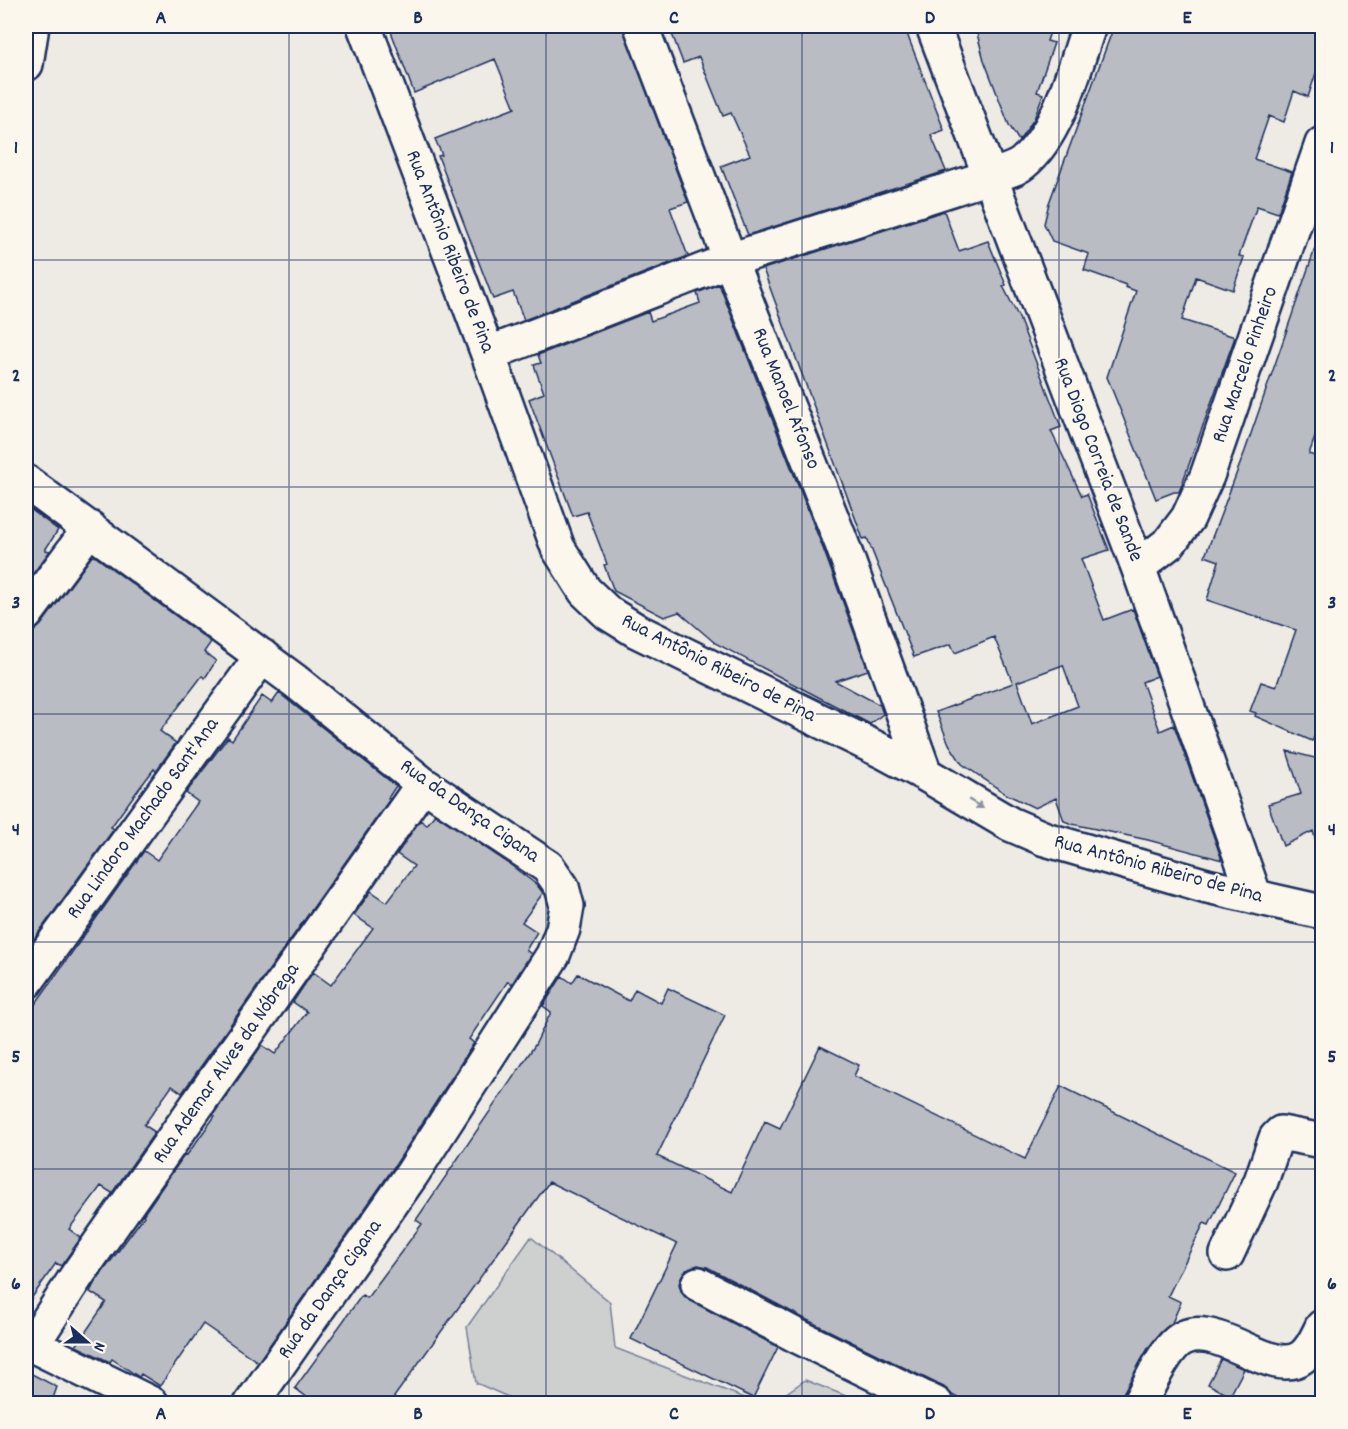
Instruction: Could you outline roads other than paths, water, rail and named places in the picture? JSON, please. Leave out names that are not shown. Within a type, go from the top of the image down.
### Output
[{"type":"street","points":[[26,64],[32,26]]},
{"type":"street","name":"Rua Antônio Ribeiro de Pina","points":[[364,26],[488,354],[558,548],[585,591],[608,613],[638,631],[926,774],[1010,824],[1045,839],[1207,886],[1323,912]]},
{"type":"street","name":"Rua Manoel Afonso","points":[[641,26],[842,544],[926,774]]},
{"type":"street","name":"Rua Diogo Correia de Sande","points":[[933,26],[1138,567],[1255,897]]},
{"type":"street","points":[[488,354],[730,260],[1021,165],[1038,148],[1058,112],[1089,26]]},
{"type":"street","name":"Rua Marcelo Pinheiro","points":[[1138,567],[1169,543],[1188,518],[1207,476],[1320,160]]},
{"type":"street","name":"Rua da Dança Cigana","points":[[26,482],[296,681],[423,784],[548,867],[562,887],[567,906],[563,929],[553,956],[412,1174],[251,1404]]},
{"type":"street","points":[[26,614],[90,528]]},
{"type":"street","name":"Rua Lindoro Machado Sant'Ana","points":[[26,982],[262,656]]},
{"type":"street","name":"Rua Ademar Alves da Nóbrega","points":[[29,1344],[423,784]]},
{"type":"street","points":[[1227,1254],[1261,1181],[1276,1138],[1281,1133],[1323,1141]]},
{"type":"street","points":[[698,1284],[797,1336],[936,1404]]},
{"type":"street","points":[[1139,1404],[1163,1360],[1176,1343],[1191,1334],[1209,1335],[1273,1360],[1288,1362],[1301,1359],[1312,1347],[1323,1327]]},
{"type":"street","points":[[29,1344],[152,1404]]}]
